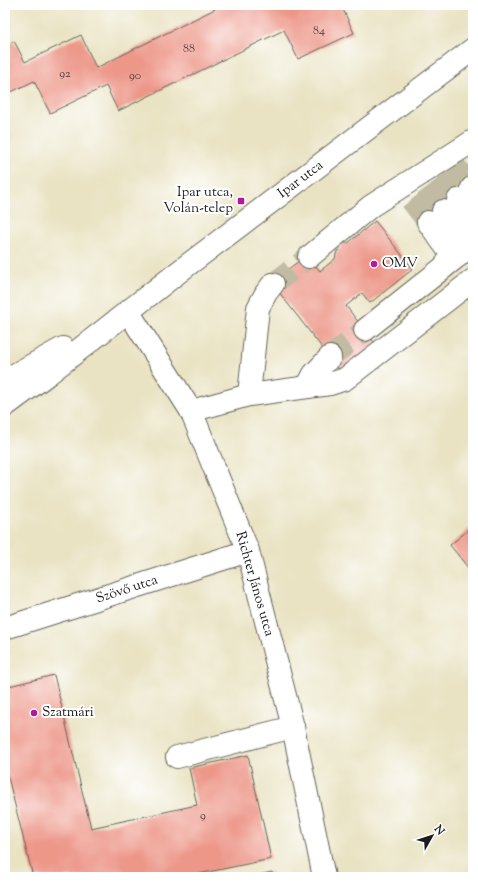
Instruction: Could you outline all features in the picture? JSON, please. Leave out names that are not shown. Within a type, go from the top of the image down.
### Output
[{"type":"street","name":"Ipar utca","points":[[5,406],[185,266],[473,49]]},
{"type":"street","points":[[308,257],[371,206],[429,177],[473,141]]},
{"type":"street","points":[[455,202],[473,220]]},
{"type":"street","points":[[455,202],[448,261],[464,251]]},
{"type":"street","points":[[365,330],[464,251]]},
{"type":"street","points":[[190,411],[249,395],[337,382],[352,375],[473,280]]},
{"type":"street","points":[[249,395],[258,308],[273,284]]},
{"type":"street","name":"Ipar utca","points":[[5,380],[128,311]]},
{"type":"street","name":"Richter János utca","points":[[128,311],[190,411],[248,551],[293,727],[324,877]]},
{"type":"street","points":[[307,387],[314,374],[330,357]]},
{"type":"street","name":"Szövő utca","points":[[5,628],[248,551]]},
{"type":"street","points":[[177,757],[293,727]]},
{"type":"building","points":[[223,5],[341,5],[354,33],[298,59],[284,30],[118,111],[106,86],[50,113],[34,81],[5,95],[5,45],[14,41],[25,62],[81,35],[96,68]]},
{"type":"building","points":[[375,221],[413,269],[370,303],[362,293],[346,306],[379,349],[344,376],[271,282],[307,255],[320,271],[335,259],[341,243],[348,243]]},
{"type":"building","points":[[473,526],[473,574],[450,545]]},
{"type":"building","points":[[54,675],[91,828],[197,805],[189,768],[248,755],[271,859],[184,877],[33,877],[5,765],[5,687]]},
{"type":"building","points":[[272,872],[273,877],[253,877],[253,876]]},
{"type":"tunnel","points":[[455,166],[472,188]]},
{"type":"tunnel","points":[[440,177],[458,200]]},
{"type":"tunnel","points":[[426,188],[443,211]]},
{"type":"tunnel","points":[[411,200],[428,222]]},
{"type":"tunnel","points":[[273,284],[309,257]]},
{"type":"tunnel","points":[[330,357],[365,330]]},
{"type":"place","name":"Ipar utca, Volán-telep","points":[[241,201]]},
{"type":"place","name":"OMV","points":[[374,264]]},
{"type":"place","name":"Szatmári","points":[[34,713]]}]
